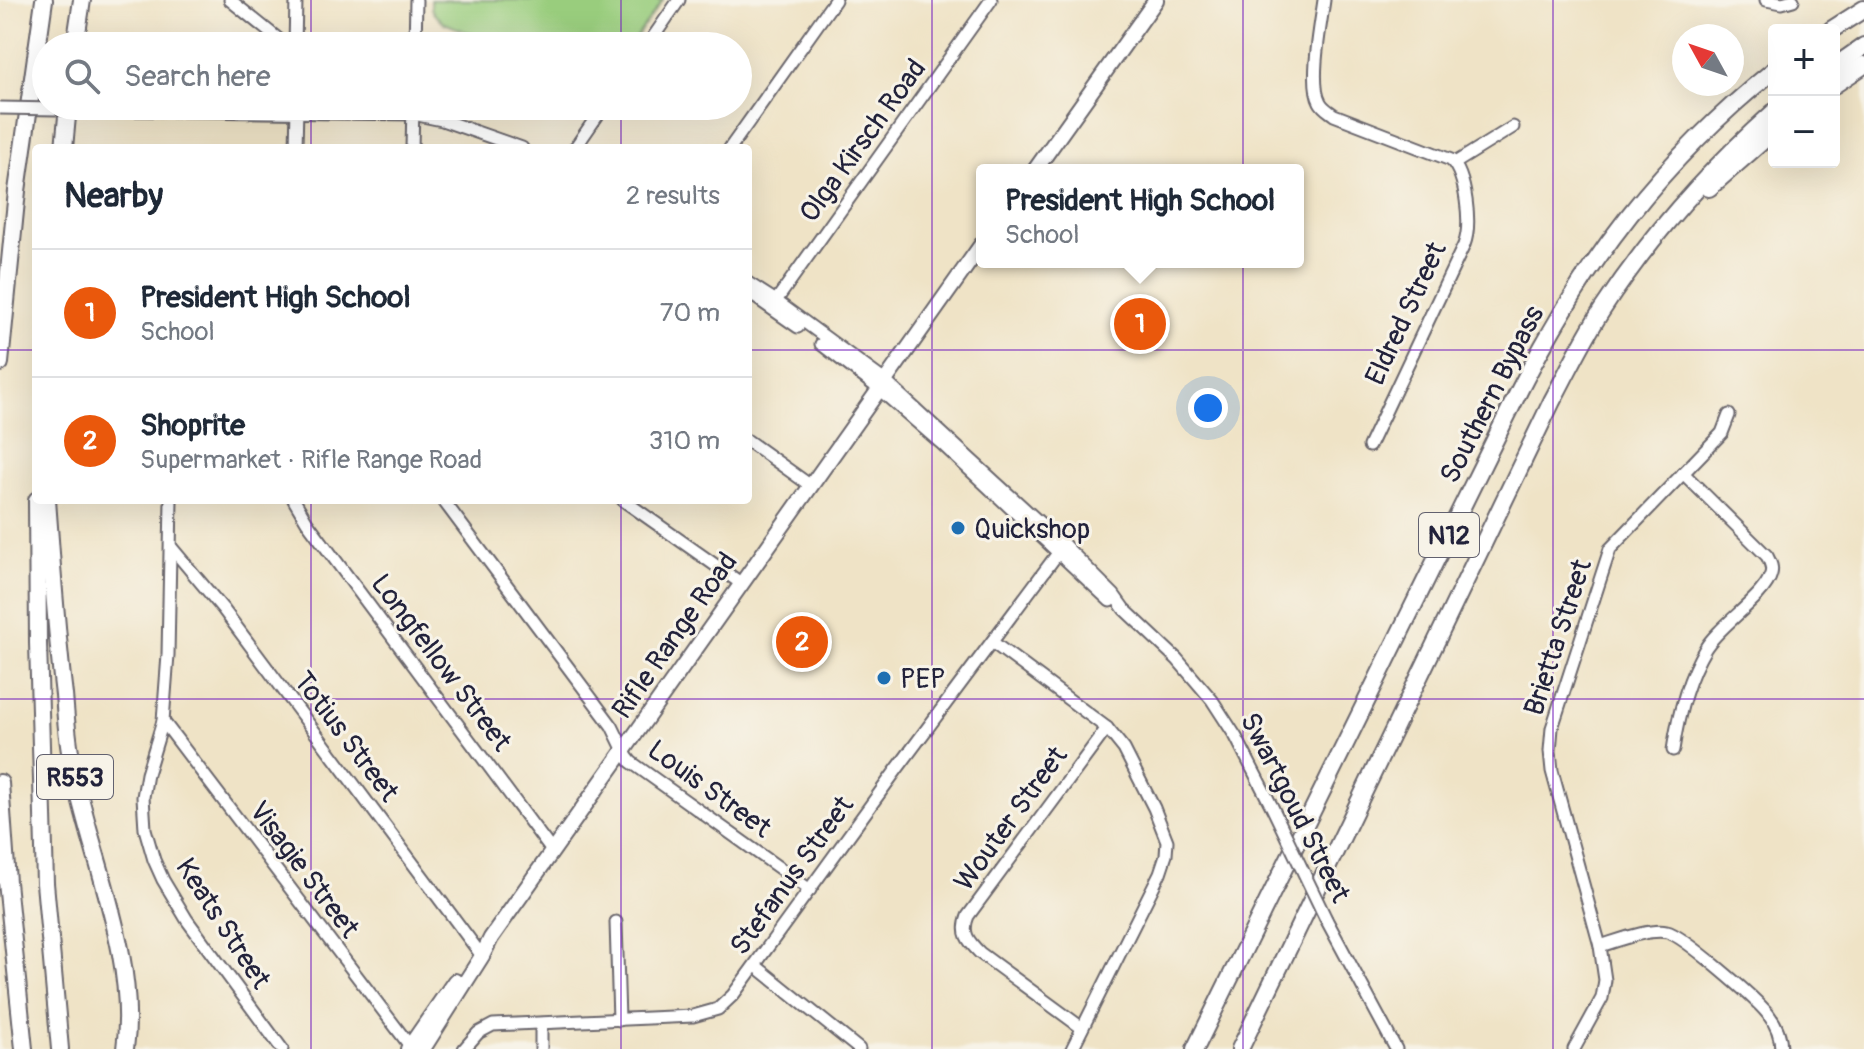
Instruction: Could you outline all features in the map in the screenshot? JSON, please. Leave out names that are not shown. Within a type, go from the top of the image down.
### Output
[{"type":"highway","points":[[39,32],[44,0]]},
{"type":"highway","points":[[77,32],[82,0]]},
{"type":"highway","points":[[1840,24],[1864,7]]},
{"type":"highway","points":[[1840,63],[1864,46]]},
{"type":"highway","points":[[1840,81],[1864,65]]},
{"type":"highway","name":"Southern Bypass","points":[[1195,1049],[1513,403],[1562,311],[1602,250],[1669,167],[1708,127],[1768,75]]},
{"type":"highway","points":[[0,363],[17,191],[32,85]]},
{"type":"highway","name":"Southern Bypass","points":[[1240,1049],[1572,362],[1601,312],[1655,235],[1711,171],[1768,118]]},
{"type":"highway","points":[[64,144],[67,120]]},
{"type":"highway","points":[[1655,235],[1768,136]]},
{"type":"highway","points":[[37,504],[45,883],[60,1049]]},
{"type":"highway","name":"R553","points":[[47,504],[56,623],[72,762],[122,958],[126,996],[125,1049]]},
{"type":"highway","points":[[0,783],[24,1049]]},
{"type":"main road","points":[[1039,164],[1156,0]]},
{"type":"main road","name":"Rifle Range Road","points":[[413,1048],[976,252]]},
{"type":"street","points":[[230,0],[270,32]]},
{"type":"street","points":[[295,32],[296,0]]},
{"type":"street","points":[[415,32],[416,0]]},
{"type":"street","points":[[657,32],[679,0]]},
{"type":"street","points":[[752,117],[835,0]]},
{"type":"street","name":"Olga Kirsch Road","points":[[773,304],[991,0]]},
{"type":"street","points":[[1324,0],[1316,78],[1318,98],[1334,115],[1434,152],[1455,163],[1513,127]]},
{"type":"street","points":[[1766,0],[1782,3],[1793,0]]},
{"type":"street","points":[[0,108],[32,109]]},
{"type":"street","points":[[296,144],[297,120]]},
{"type":"street","points":[[412,144],[413,120]]},
{"type":"street","points":[[442,120],[511,144]]},
{"type":"street","points":[[578,144],[594,120]]},
{"type":"street","points":[[733,144],[750,120]]},
{"type":"street","name":"Eldred Street","points":[[1369,446],[1467,237],[1468,221],[1455,163]]},
{"type":"street","points":[[752,286],[773,304]]},
{"type":"street","points":[[752,294],[773,304]]},
{"type":"street","name":"Swartgoud Street","points":[[773,304],[882,385],[941,443],[1061,549],[1109,601],[1124,609],[1177,659],[1212,700],[1236,737],[1326,919],[1396,1049]]},
{"type":"street","name":"Brietta Street","points":[[1574,1049],[1596,1010],[1605,980],[1600,946],[1555,784],[1551,738],[1610,549],[1722,433],[1729,415]]},
{"type":"street","points":[[752,444],[811,486]]},
{"type":"street","points":[[1673,750],[1682,709],[1703,652],[1718,632],[1762,590],[1772,569],[1767,556],[1683,473]]},
{"type":"street","name":"Keats Street","points":[[171,504],[168,655],[163,721],[143,797],[145,829],[163,880],[187,920],[282,1049]]},
{"type":"street","name":"Longfellow Street","points":[[296,504],[552,851]]},
{"type":"street","name":"Louis Street","points":[[446,504],[612,726],[631,762],[810,890]]},
{"type":"street","points":[[629,504],[742,584]]},
{"type":"street","name":"Totius Street","points":[[171,547],[223,609],[480,953]]},
{"type":"street","name":"Stefanus Street","points":[[464,1049],[478,1033],[493,1025],[693,1016],[707,1013],[727,1002],[1061,549]]},
{"type":"street","points":[[992,642],[1107,728],[1132,763],[1154,808],[1167,846],[1160,873],[1072,1049]]},
{"type":"street","name":"Visagie Street","points":[[163,721],[413,1048]]},
{"type":"street","name":"Wouter Street","points":[[1082,1028],[980,953],[964,932],[968,916],[1107,728]]},
{"type":"street","points":[[616,922],[619,1020]]},
{"type":"street","points":[[1600,946],[1655,931],[1666,931],[1677,936],[1720,970],[1768,1015],[1779,1033],[1781,1049]]},
{"type":"street","points":[[756,966],[859,1049]]},
{"type":"street","points":[[541,1024],[541,1049]]},
{"type":"green space","points":[[431,0],[663,0],[640,32],[467,32],[444,23],[431,8]]},
{"type":"place","name":"President High School","points":[[1140,324]]},
{"type":"place","name":"Quickshop","points":[[958,528]]},
{"type":"place","name":"Shoprite","points":[[802,642]]},
{"type":"place","name":"PEP","points":[[884,678]]}]
